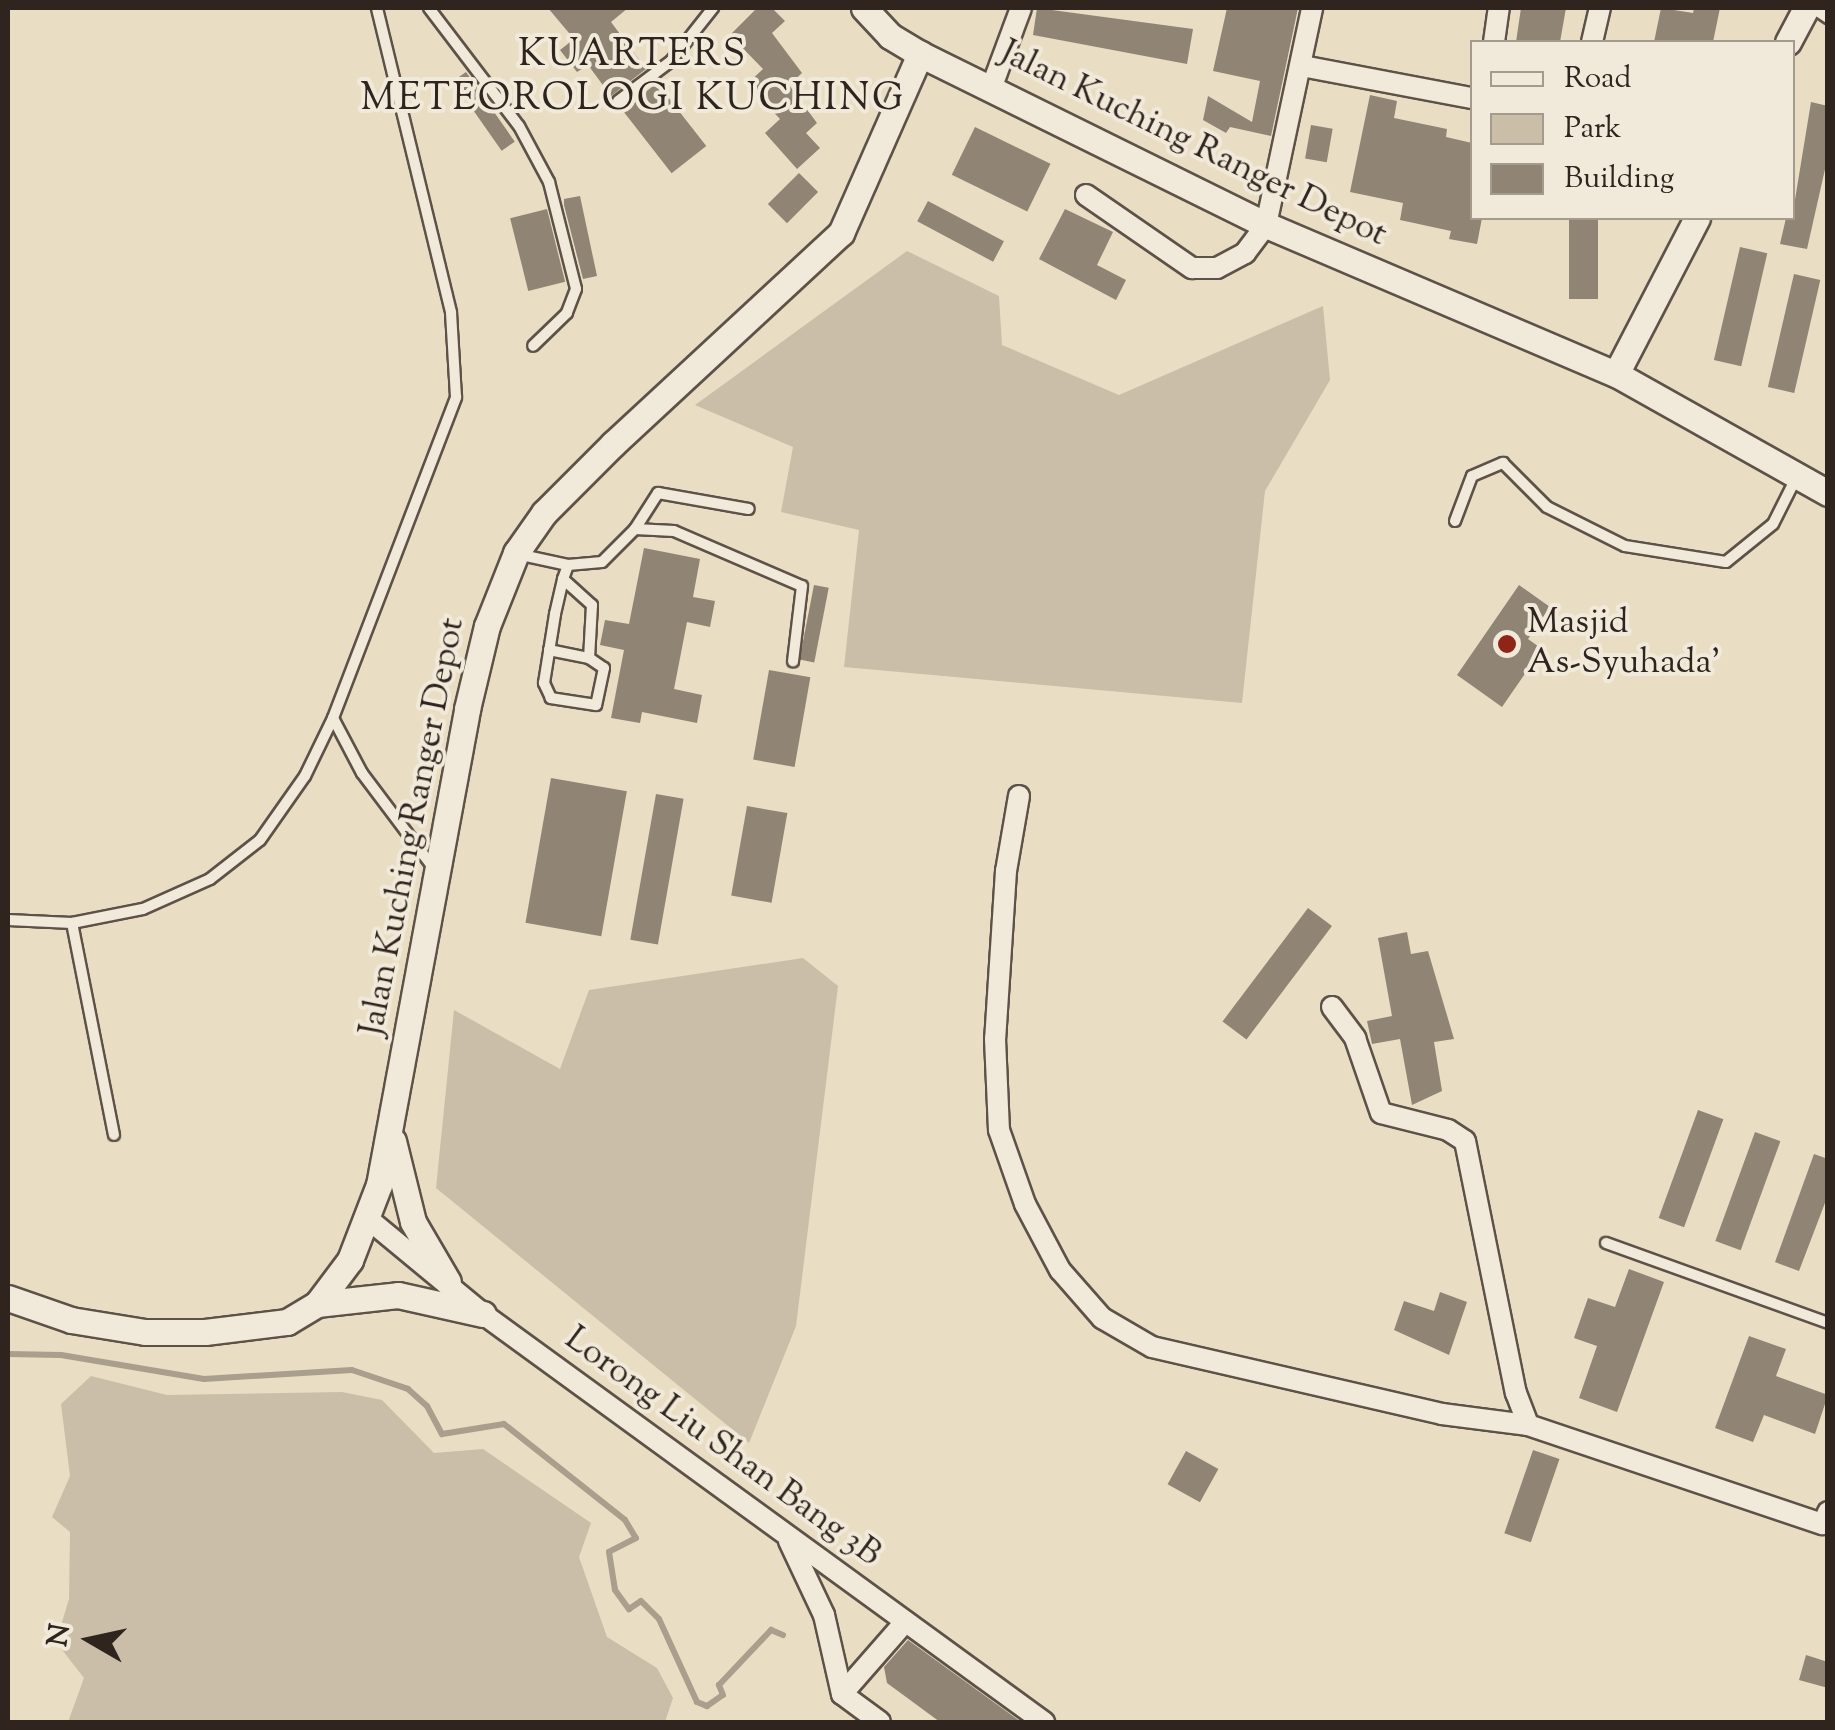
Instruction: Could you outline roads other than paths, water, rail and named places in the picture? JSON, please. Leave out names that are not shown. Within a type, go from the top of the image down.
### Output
[{"type":"street","points":[[864,8],[890,36],[920,54]]},
{"type":"street","points":[[992,86],[1021,8]]},
{"type":"street","points":[[1086,194],[1192,268],[1217,268],[1245,253],[1266,225],[1312,8]]},
{"type":"street","points":[[1494,40],[1499,8]]},
{"type":"street","points":[[1592,40],[1600,8]]},
{"type":"street","points":[[1790,40],[1814,8]]},
{"type":"street","name":"Jalan Kuching Ranger Depot","points":[[317,1304],[350,1260],[367,1218],[390,1126],[487,626],[516,554],[544,513],[613,444],[840,233],[920,54],[992,86],[1266,225],[1616,374],[1828,493]]},
{"type":"street","points":[[1302,66],[1470,98]]},
{"type":"street","points":[[1616,374],[1696,220]]},
{"type":"street","points":[[1020,796],[1006,871],[996,1040],[999,1130],[1025,1204],[1060,1270],[1102,1318],[1152,1346],[1425,1410],[1528,1424],[1823,1524],[1828,1512]]},
{"type":"street","points":[[1332,1007],[1354,1038],[1381,1113],[1448,1130],[1464,1141],[1516,1393],[1528,1424]]},
{"type":"street","points":[[390,1126],[413,1222],[448,1282]]},
{"type":"street","name":"Lorong Liu Shan Bang 3B","points":[[367,1218],[483,1314],[1044,1722]]},
{"type":"street","points":[[8,1298],[42,1314],[145,1332],[286,1322],[317,1304],[398,1294],[483,1314]]},
{"type":"street","points":[[786,1535],[824,1615],[842,1694],[880,1722]]},
{"type":"street","points":[[842,1694],[906,1622]]},
{"type":"lane","points":[[8,920],[72,922],[143,909],[210,879],[260,840],[305,776],[333,718],[456,397],[451,312],[377,8]]},
{"type":"lane","points":[[429,8],[519,126],[549,182],[576,289],[567,312],[533,346]]},
{"type":"lane","points":[[618,101],[672,61],[714,8]]},
{"type":"lane","points":[[1814,8],[1828,18]]},
{"type":"lane","points":[[1455,520],[1472,476],[1504,464],[1548,506],[1625,546],[1726,562],[1774,524],[1797,475]]},
{"type":"lane","points":[[516,554],[568,566],[602,562],[634,529],[658,494],[674,491],[749,509]]},
{"type":"lane","points":[[634,529],[674,531],[802,586],[793,661]]},
{"type":"lane","points":[[549,650],[590,658],[604,668],[599,700],[587,705],[546,692],[549,650],[568,566]]},
{"type":"lane","points":[[563,578],[592,605],[590,658]]},
{"type":"lane","points":[[333,718],[362,773],[437,872]]},
{"type":"lane","points":[[72,922],[114,1135]]},
{"type":"lane","points":[[1606,1243],[1828,1323]]},
{"type":"waterway","points":[[8,1354],[61,1355],[204,1379],[352,1370],[408,1389],[427,1406],[442,1434],[504,1424],[625,1520],[636,1538],[609,1552],[615,1590],[629,1609],[641,1601],[659,1619],[697,1702],[707,1706],[723,1695],[719,1685],[771,1630],[783,1635]]},
{"type":"place","name":"Masjid As-Syuhada'","points":[[1507,644]]},
{"type":"district","name":"KUARTERS METEOROLOGI KUCHING","points":[[633,78]]}]
